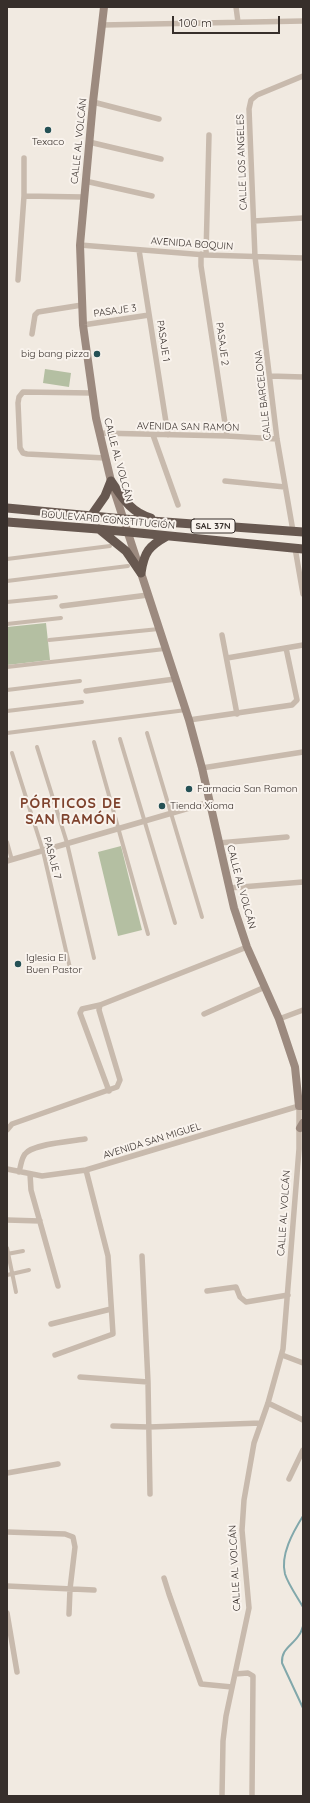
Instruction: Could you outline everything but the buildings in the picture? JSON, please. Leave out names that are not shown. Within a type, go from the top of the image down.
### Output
[{"type":"highway","points":[[92,516],[105,496],[111,481]]},
{"type":"highway","points":[[111,481],[127,504],[136,512],[145,517],[166,522]]},
{"type":"highway","name":"BOULEVARD CONSTITUCIÓN","points":[[7,508],[124,520],[303,532]]},
{"type":"highway","name":"BOULEVARD CONSTITUCIÓN","points":[[8,523],[98,529],[299,549]]},
{"type":"highway","points":[[98,529],[126,551],[141,573]]},
{"type":"highway","points":[[141,573],[143,559],[147,550],[155,542],[167,536]]},
{"type":"main road","name":"CALLE AL VOLCÁN","points":[[104,7],[92,102],[80,245],[83,325],[99,433],[111,481],[189,720],[202,768],[234,908],[247,947],[279,1019],[294,1067],[301,1106]]},
{"type":"main road","points":[[294,1067],[303,1081]]},
{"type":"street","points":[[236,7],[238,22]]},
{"type":"street","points":[[102,25],[303,22]]},
{"type":"street","name":"CALLE LOS ANGELES","points":[[255,257],[249,109],[251,100],[257,95],[303,76]]},
{"type":"street","points":[[92,102],[159,119]]},
{"type":"street","name":"PASAJE 2","points":[[209,135],[204,255],[201,266],[227,436]]},
{"type":"street","points":[[89,142],[161,159]]},
{"type":"street","points":[[18,280],[24,196],[24,158]]},
{"type":"street","points":[[85,181],[152,196]]},
{"type":"street","points":[[24,196],[83,197]]},
{"type":"street","points":[[254,221],[303,218]]},
{"type":"street","name":"AVENIDA BOQUIN","points":[[80,245],[204,255],[303,258]]},
{"type":"street","name":"PASAJE 1","points":[[139,250],[168,435]]},
{"type":"street","name":"CALLE BARCELONA","points":[[255,257],[277,439],[292,531]]},
{"type":"street","points":[[32,334],[35,315],[38,312],[82,305]]},
{"type":"street","name":"PASAJE 3","points":[[83,325],[150,315]]},
{"type":"street","points":[[270,376],[303,377]]},
{"type":"street","points":[[92,393],[23,392],[18,397],[20,448],[27,454],[105,458]]},
{"type":"street","name":"AVENIDA SAN RAMÓN","points":[[99,433],[227,436],[277,439]]},
{"type":"street","points":[[153,435],[178,505]]},
{"type":"street","points":[[225,481],[285,487]]},
{"type":"street","points":[[7,559],[110,546]]},
{"type":"street","points":[[299,549],[303,594]]},
{"type":"street","points":[[7,581],[128,566]]},
{"type":"street","points":[[62,606],[148,595]]},
{"type":"street","points":[[7,602],[56,597]]},
{"type":"street","points":[[7,624],[61,618]]},
{"type":"street","points":[[49,640],[159,629]]},
{"type":"street","points":[[222,635],[237,714]]},
{"type":"street","points":[[227,658],[303,645]]},
{"type":"street","points":[[189,720],[237,714],[292,705],[295,703],[297,700],[286,648]]},
{"type":"street","points":[[7,667],[165,649]]},
{"type":"street","points":[[86,690],[175,679]]},
{"type":"street","points":[[7,690],[80,681]]},
{"type":"street","points":[[7,711],[82,702]]},
{"type":"street","points":[[7,733],[186,710]]},
{"type":"street","points":[[147,733],[202,917]]},
{"type":"street","points":[[120,739],[175,923]]},
{"type":"street","points":[[94,742],[148,934]]},
{"type":"street","points":[[37,747],[67,843],[94,958]]},
{"type":"street","points":[[202,768],[303,752]]},
{"type":"street","name":"PASAJE 7","points":[[12,753],[43,851],[70,968]]},
{"type":"street","points":[[7,842],[10,860],[171,812],[210,802]]},
{"type":"street","points":[[219,843],[287,837]]},
{"type":"street","points":[[229,888],[303,882]]},
{"type":"street","points":[[109,1091],[80,1013],[82,1010],[100,1005],[247,947]]},
{"type":"street","points":[[204,1014],[265,987]]},
{"type":"street","points":[[7,1130],[12,1124],[117,1087],[120,1080],[99,1010],[100,1005]]},
{"type":"street","points":[[279,1019],[303,1010]]},
{"type":"street","name":"CALLE AL VOLCÁN","points":[[222,1796],[222,1741],[226,1711],[249,1604],[242,1530],[244,1500],[254,1443],[268,1403],[282,1355],[302,1125],[301,1106]]},
{"type":"street","name":"AVENIDA SAN MIGUEL","points":[[7,1169],[42,1176],[86,1170],[301,1106]]},
{"type":"street","points":[[20,1172],[22,1158],[25,1152],[34,1148],[85,1139]]},
{"type":"street","points":[[55,1355],[113,1334],[108,1256],[86,1170]]},
{"type":"street","points":[[30,1174],[31,1190],[58,1286]]},
{"type":"street","points":[[7,1220],[40,1221]]},
{"type":"street","points":[[7,1248],[16,1292]]},
{"type":"street","points":[[8,1254],[23,1251]]},
{"type":"street","points":[[142,1256],[148,1382],[150,1494]]},
{"type":"street","points":[[7,1274],[29,1270]]},
{"type":"street","points":[[207,1290],[236,1287],[240,1297],[246,1302],[288,1295]]},
{"type":"street","points":[[51,1324],[111,1309]]},
{"type":"street","points":[[282,1355],[303,1363]]},
{"type":"street","points":[[80,1377],[148,1382]]},
{"type":"street","points":[[268,1403],[303,1420]]},
{"type":"street","points":[[113,1426],[149,1427],[261,1423]]},
{"type":"street","points":[[290,1479],[303,1450]]},
{"type":"street","points":[[7,1473],[58,1464]]},
{"type":"street","points":[[7,1532],[66,1534],[72,1537],[75,1547],[70,1588],[69,1614]]},
{"type":"street","points":[[164,1578],[201,1684],[232,1687]]},
{"type":"street","points":[[7,1586],[94,1590]]},
{"type":"street","points":[[7,1613],[17,1672]]},
{"type":"street","points":[[235,1674],[248,1673],[253,1676],[252,1796]]},
{"type":"green space","points":[[45,369],[71,373],[69,387],[43,383]]},
{"type":"green space","points":[[46,623],[50,660],[7,665],[7,627]]},
{"type":"green space","points":[[121,846],[142,930],[118,936],[98,852]]},
{"type":"waterway","points":[[303,1516],[288,1544],[284,1559],[285,1574],[288,1582],[303,1607]]},
{"type":"waterway","points":[[303,1626],[300,1634],[285,1651],[282,1658],[282,1663],[303,1708]]},
{"type":"place","name":"Texaco","points":[[48,130]]},
{"type":"place","name":"big bang pizza","points":[[97,354]]},
{"type":"place","name":"Farmacia San Ramon","points":[[189,789]]},
{"type":"place","name":"Tienda Xioma","points":[[162,806]]},
{"type":"place","name":"Iglesia El Buen Pastor","points":[[18,964]]},
{"type":"district","name":"PÓRTICOS DE SAN RAMÓN","points":[[71,812]]}]
